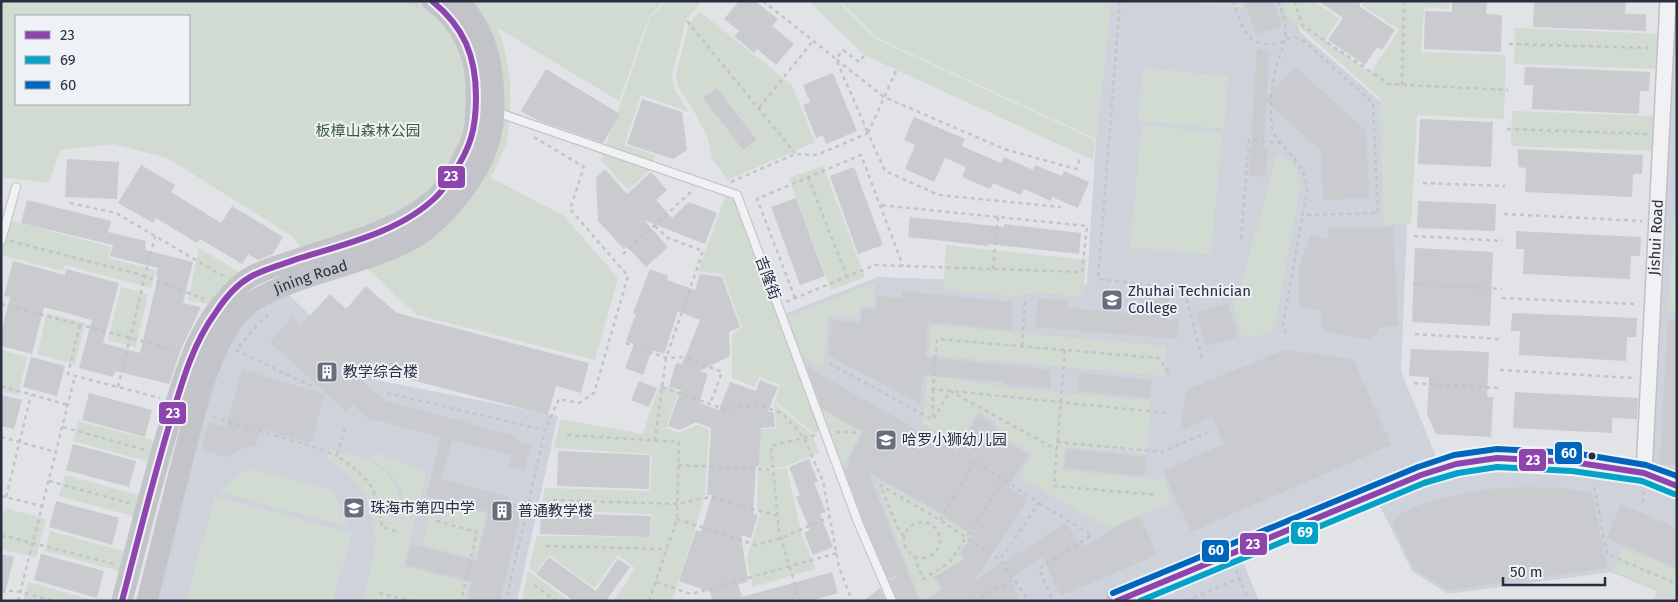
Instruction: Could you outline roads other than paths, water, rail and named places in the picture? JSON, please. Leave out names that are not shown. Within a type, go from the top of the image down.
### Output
[{"type":"main road","name":"Jining Road","points":[[147,601],[199,398],[222,339],[236,316],[256,298],[300,280],[387,251],[411,240],[432,226],[453,205],[474,176],[490,146],[494,112],[494,80],[488,50],[477,24],[459,1]]},
{"type":"main road","name":"Jining Road","points":[[122,601],[164,442],[182,382],[204,330],[225,300],[246,279],[395,225],[419,211],[437,197],[462,161],[473,136],[475,122],[477,91],[471,51],[452,19],[426,5]]},
{"type":"main road","points":[[1116,601],[1421,475],[1456,464],[1497,458],[1573,462],[1647,484],[1677,486]]},
{"type":"street","name":"Jishui Road","points":[[1647,484],[1668,1]]},
{"type":"lane","name":"吉隆街","points":[[494,112],[737,195],[858,522],[892,601]]},
{"type":"lane","points":[[1,240],[16,187]]},
{"type":"place","name":"Zhuhai Technician College","points":[[1112,300]]},
{"type":"place","name":"教学综合楼","points":[[327,372]]},
{"type":"place","name":"哈罗小狮幼儿园","points":[[886,440]]},
{"type":"place","name":"珠海市第四中学","points":[[354,508]]},
{"type":"place","name":"普通教学楼","points":[[502,511]]},
{"type":"park label","name":"板樟山森林公园","points":[[368,131]]}]
